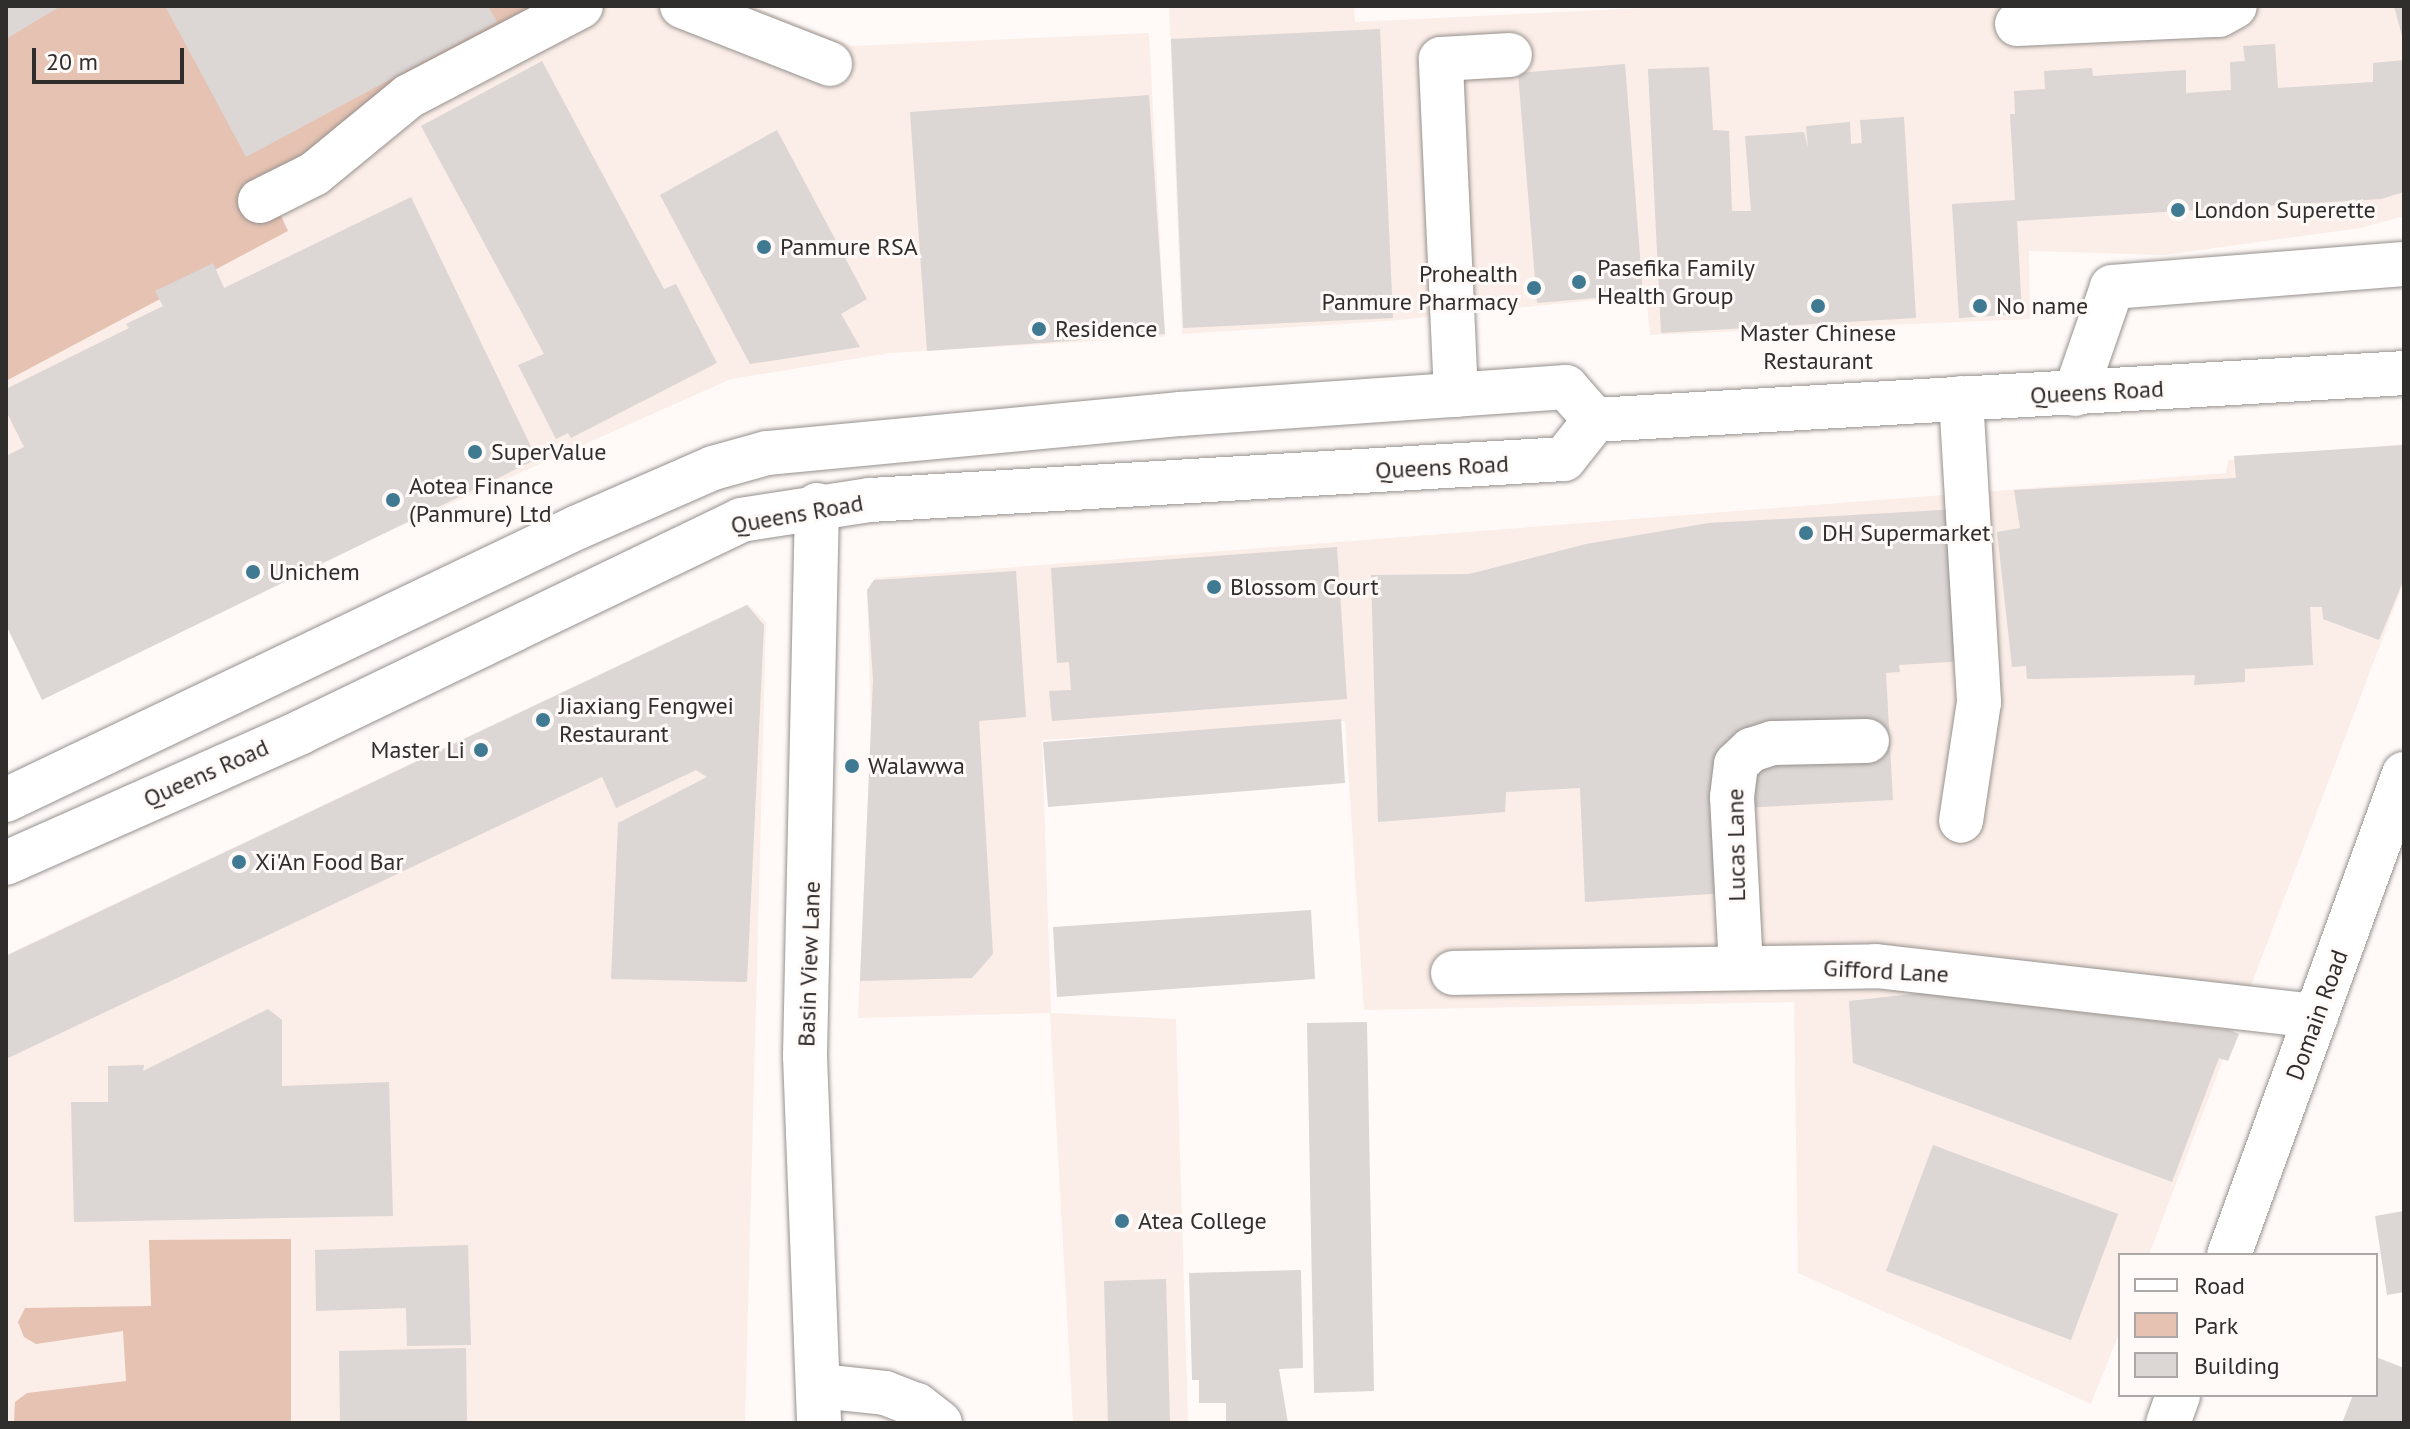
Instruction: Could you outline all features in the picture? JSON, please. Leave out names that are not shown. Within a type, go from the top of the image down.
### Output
[{"type":"street","points":[[260,201],[314,174],[409,96],[581,6]]},
{"type":"street","points":[[682,6],[830,64]]},
{"type":"street","points":[[2017,24],[2219,15],[2235,6]]},
{"type":"street","points":[[1456,395],[1441,59],[1510,55]]},
{"type":"street","points":[[2075,394],[2112,287],[2404,264]]},
{"type":"street","name":"Queens Road","points":[[10,852],[315,725],[614,583],[694,538],[741,520],[817,505],[1564,459],[1595,420],[2404,373]]},
{"type":"street","name":"Queens Road","points":[[2360,376],[2404,396]]},
{"type":"street","points":[[6,800],[578,527],[740,460],[796,447],[1566,387],[1595,420]]},
{"type":"street","points":[[1961,398],[1979,702],[1961,821]]},
{"type":"street","name":"Basin View Lane","points":[[817,505],[805,1056],[820,1404]]},
{"type":"street","name":"Lucas Lane","points":[[1741,968],[1732,797],[1736,764],[1751,750],[1773,743],[1867,741]]},
{"type":"street","name":"Domain Road","points":[[2230,1253],[2404,774]]},
{"type":"street","name":"Gifford Lane","points":[[1453,973],[1876,966],[2316,1016]]},
{"type":"street","points":[[820,1404],[885,1393],[917,1405],[940,1423]]},
{"type":"street","points":[[2168,1423],[2177,1397]]},
{"type":"shaded area","points":[[609,6],[751,6],[852,46],[1149,33],[1165,337],[890,353],[731,379],[46,684],[6,607],[6,381],[288,231],[264,181]]},
{"type":"shaded area","points":[[1169,6],[1354,6],[1355,22],[1686,6],[2404,6],[2404,216],[2361,228],[2164,255],[2029,251],[2030,319],[1650,335],[1646,295],[1388,321],[1182,334]]},
{"type":"shaded area","points":[[2404,444],[2404,582],[2150,1253],[2118,1253],[2118,1336],[2091,1404],[1798,1273],[1794,1002],[1364,1010],[1345,721],[1042,740],[1051,1013],[1176,1019],[1188,1423],[1073,1423],[1050,1013],[858,1018],[871,729],[867,591],[875,578],[2226,473],[2228,460]]},
{"type":"shaded area","points":[[748,604],[766,622],[745,1423],[6,1423],[6,955]]},
{"type":"green space","points":[[6,6],[609,6],[265,181],[288,231],[6,381]]},
{"type":"green space","points":[[291,1239],[291,1423],[14,1423],[15,1402],[27,1393],[126,1381],[123,1331],[36,1344],[24,1337],[18,1322],[25,1308],[151,1306],[149,1240]]},
{"type":"building","points":[[6,6],[61,6],[6,39]]},
{"type":"building","points":[[165,6],[488,6],[497,22],[246,157]]},
{"type":"building","points":[[2394,6],[2404,6],[2404,40],[2403,40]]},
{"type":"building","points":[[1380,29],[1393,318],[1183,328],[1171,39]]},
{"type":"building","points":[[2275,44],[2278,88],[2373,82],[2373,63],[2404,60],[2404,192],[2381,199],[2017,221],[2022,314],[1959,318],[1952,204],[2015,200],[2010,114],[2015,114],[2014,91],[2045,89],[2044,71],[2092,68],[2093,76],[2186,70],[2186,93],[2231,90],[2230,62],[2245,61],[2243,46]]},
{"type":"building","points":[[542,61],[664,289],[676,284],[717,363],[571,438],[568,433],[556,439],[518,365],[544,354],[421,126]]},
{"type":"building","points":[[1625,64],[1643,294],[1537,303],[1518,73]]},
{"type":"building","points":[[1709,67],[1713,130],[1729,131],[1732,211],[1751,211],[1745,136],[1804,132],[1808,148],[1806,126],[1850,122],[1851,144],[1862,143],[1860,120],[1904,117],[1916,318],[1661,333],[1648,69]]},
{"type":"building","points":[[1149,95],[1165,334],[927,351],[910,112]]},
{"type":"building","name":"Panmure RSA","points":[[777,130],[867,299],[841,314],[860,347],[750,364],[660,195]]},
{"type":"building","points":[[411,197],[537,459],[42,700],[6,625],[6,456],[24,447],[6,411],[6,389],[129,328],[126,324],[163,306],[155,291],[213,263],[224,288]]},
{"type":"building","points":[[2404,445],[2404,579],[2379,640],[2323,619],[2322,607],[2310,607],[2313,665],[2245,669],[2245,682],[2194,685],[2195,675],[2027,679],[2026,666],[2012,667],[1997,532],[2020,528],[2014,490],[2236,478],[2234,456]]},
{"type":"building","points":[[1959,509],[1966,661],[1899,665],[1900,672],[1886,673],[1893,800],[1723,809],[1726,893],[1585,902],[1580,788],[1506,792],[1505,812],[1378,822],[1371,575],[1469,574],[1586,544],[1709,523]]},
{"type":"building","points":[[1337,547],[1347,699],[1052,721],[1049,691],[1071,690],[1069,662],[1057,663],[1051,568]]},
{"type":"building","points":[[1016,571],[1026,717],[979,721],[993,954],[972,978],[860,981],[873,680],[867,590],[874,580]]},
{"type":"building","points":[[747,605],[764,625],[747,982],[611,979],[618,823],[707,777],[696,770],[616,808],[602,777],[6,1059],[6,956]]},
{"type":"building","points":[[1341,719],[1345,783],[1048,807],[1043,742]]},
{"type":"building","points":[[1311,910],[1315,979],[1057,997],[1053,927]]},
{"type":"building","points":[[1921,993],[2229,1030],[2239,1034],[2228,1061],[2219,1058],[2172,1182],[1853,1063],[1849,1001]]},
{"type":"building","points":[[268,1009],[282,1020],[282,1086],[389,1082],[393,1216],[74,1222],[71,1102],[108,1102],[108,1066],[144,1065],[143,1071]]},
{"type":"building","points":[[1367,1022],[1374,1391],[1314,1393],[1307,1023]]},
{"type":"building","points":[[1933,1145],[2118,1214],[2071,1340],[1886,1271]]},
{"type":"building","points":[[2404,1211],[2404,1292],[2387,1295],[2375,1216]]},
{"type":"building","points":[[468,1245],[471,1345],[407,1346],[406,1308],[316,1311],[315,1250]]},
{"type":"building","points":[[1301,1270],[1303,1368],[1279,1369],[1288,1423],[1226,1423],[1226,1403],[1199,1403],[1199,1380],[1192,1380],[1189,1273]]},
{"type":"building","points":[[1166,1279],[1170,1423],[1108,1423],[1104,1281]]},
{"type":"building","points":[[466,1348],[467,1423],[340,1423],[339,1351]]},
{"type":"building","points":[[2378,1358],[2404,1368],[2404,1423],[2342,1423],[2352,1397],[2378,1397]]},
{"type":"place","name":"London Superette","points":[[2178,210]]},
{"type":"place","name":"Panmure RSA","points":[[764,247]]},
{"type":"place","name":"Pasefika Family Health Group","points":[[1579,282]]},
{"type":"place","name":"Prohealth Panmure Pharmacy","points":[[1534,288]]},
{"type":"place","name":"Master Chinese Restaurant","points":[[1818,306]]},
{"type":"place","name":"No name","points":[[1980,306]]},
{"type":"place","name":"Residence","points":[[1039,329]]},
{"type":"place","name":"SuperValue","points":[[475,452]]},
{"type":"place","name":"Aotea Finance (Panmure) Ltd","points":[[393,500]]},
{"type":"place","name":"DH Supermarket","points":[[1806,533]]},
{"type":"place","name":"Unichem","points":[[253,572]]},
{"type":"place","name":"Blossom Court","points":[[1214,587]]},
{"type":"place","name":"Jiaxiang Fengwei Restaurant","points":[[543,720]]},
{"type":"place","name":"Master Li","points":[[481,750]]},
{"type":"place","name":"Walawwa","points":[[852,766]]},
{"type":"place","name":"Xi'An Food Bar","points":[[239,862]]},
{"type":"place","name":"Atea College","points":[[1122,1221]]}]
